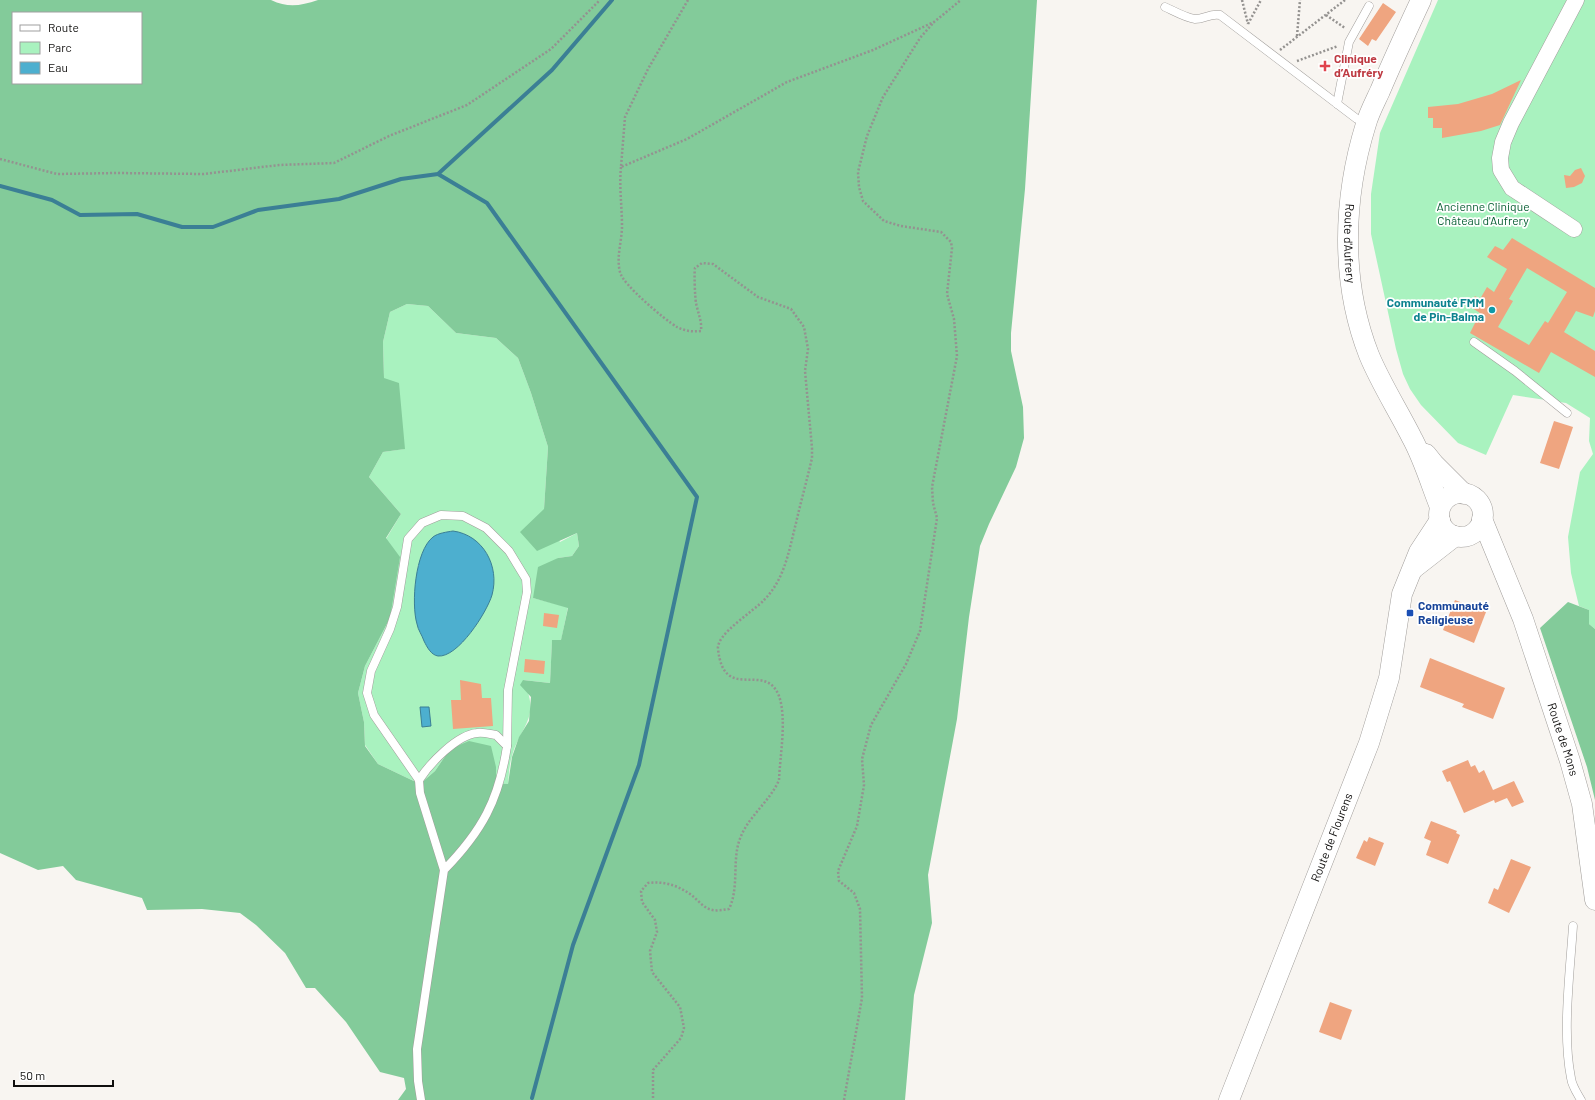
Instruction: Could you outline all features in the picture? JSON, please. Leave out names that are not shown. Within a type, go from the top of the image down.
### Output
[{"type":"street","name":"Route d'Aufrery","points":[[1421,0],[1366,122],[1357,157],[1349,204],[1348,238],[1350,277],[1357,316],[1369,354],[1382,385],[1413,439],[1434,487],[1440,514]]},
{"type":"street","points":[[1574,229],[1512,188],[1501,170],[1500,158],[1503,142],[1511,123],[1576,0]]},
{"type":"street","name":"Route d'Aufrery","points":[[1413,439],[1434,464],[1464,494]]},
{"type":"street","points":[[1414,568],[1460,537],[1476,531],[1482,519],[1479,504],[1472,497],[1464,494],[1458,494],[1448,498],[1440,514],[1445,530],[1460,537]]},
{"type":"street","name":"Route de Flourens","points":[[1229,1100],[1377,721],[1389,678],[1401,602],[1407,581],[1414,568],[1418,552],[1440,514]]},
{"type":"street","name":"Route de Mons","points":[[1482,519],[1510,583],[1552,705],[1582,804],[1595,900]]},
{"type":"street","name":"Route de Mons","points":[[1460,537],[1486,554],[1510,583]]},
{"type":"lane","points":[[1337,104],[1351,38],[1369,6]]},
{"type":"lane","points":[[1165,7],[1194,19],[1205,18],[1212,13],[1220,15],[1357,119],[1366,122]]},
{"type":"lane","points":[[1474,342],[1515,371],[1567,413]]},
{"type":"lane","points":[[421,1100],[418,1082],[418,1049],[444,870],[420,793],[419,780],[374,715],[367,693],[371,671],[390,629],[397,607],[408,539],[422,523],[441,515],[463,516],[486,528],[509,551],[526,579],[527,592],[508,690],[507,746],[502,776],[482,825],[466,848],[444,870]]},
{"type":"lane","points":[[419,780],[439,755],[459,741],[477,732],[496,735],[507,746]]},
{"type":"lane","points":[[1573,926],[1568,994],[1568,1047],[1571,1079],[1582,1100]]},
{"type":"path","points":[[0,159],[57,174],[117,172],[204,174],[279,165],[334,163],[389,136],[467,105],[551,49],[600,0]]},
{"type":"path","points":[[653,1100],[653,1070],[681,1038],[684,1028],[680,1007],[652,972],[650,951],[657,932],[655,920],[642,902],[641,891],[648,883],[658,882],[669,884],[690,894],[708,909],[719,911],[729,909],[733,899],[737,847],[741,835],[759,809],[775,790],[779,780],[783,716],[778,695],[762,679],[739,680],[728,676],[721,668],[717,647],[721,637],[765,600],[778,582],[786,562],[812,458],[805,371],[808,348],[804,328],[791,309],[758,297],[713,264],[702,263],[695,268],[694,273],[696,282],[696,302],[702,324],[701,331],[692,332],[678,327],[659,314],[632,289],[620,273],[619,256],[622,226],[619,189],[625,117],[648,69],[688,0]]},
{"type":"path","points":[[844,1100],[862,998],[860,909],[854,893],[839,881],[838,871],[857,826],[864,785],[862,759],[871,725],[906,664],[920,631],[937,518],[933,503],[932,487],[957,356],[954,319],[947,294],[951,242],[941,232],[901,226],[884,221],[863,201],[859,187],[858,172],[867,136],[883,97],[920,38],[934,22],[961,0]]},
{"type":"path","points":[[1242,0],[1248,24]]},
{"type":"path","points":[[1243,32],[1261,0]]},
{"type":"path","points":[[1297,37],[1300,0]]},
{"type":"path","points":[[1273,55],[1345,0]]},
{"type":"path","points":[[1286,65],[1351,38],[1326,15]]},
{"type":"path","points":[[621,168],[687,139],[787,82],[873,50],[934,22]]},
{"type":"green space","points":[[0,0],[271,0],[277,3],[294,5],[305,4],[318,0],[1037,0],[1025,189],[1011,333],[1011,351],[1023,407],[1024,438],[1016,467],[980,546],[969,617],[957,719],[928,875],[932,923],[914,995],[905,1100],[398,1100],[406,1089],[404,1078],[380,1072],[346,1022],[315,988],[306,988],[285,953],[256,925],[240,913],[202,909],[147,910],[142,898],[76,880],[63,866],[38,870],[0,853]],"holes":[[[407,304],[428,306],[456,333],[496,338],[518,358],[548,447],[544,509],[520,532],[537,551],[577,533],[579,546],[572,556],[558,558],[538,567],[533,598],[568,608],[561,640],[552,640],[550,683],[523,680],[520,685],[531,697],[529,721],[519,737],[512,757],[508,784],[496,783],[496,767],[491,746],[469,741],[450,749],[435,771],[420,784],[378,764],[365,746],[364,722],[358,693],[365,666],[390,618],[400,557],[386,538],[401,514],[369,477],[383,452],[405,449],[399,383],[384,378],[383,342],[390,312]]]},
{"type":"green space","name":"Ancienne Clinique Château d'Aufrery","points":[[1438,0],[1595,0],[1595,629],[1589,624],[1589,610],[1579,606],[1571,573],[1568,537],[1580,472],[1593,454],[1589,441],[1590,418],[1566,403],[1513,395],[1486,455],[1458,443],[1421,405],[1410,389],[1403,374],[1396,349],[1371,234],[1371,194],[1380,133]]},
{"type":"green space","points":[[407,304],[428,306],[456,333],[496,338],[518,358],[548,447],[544,509],[560,542],[577,533],[579,546],[572,556],[558,558],[533,598],[568,607],[561,641],[552,641],[550,683],[523,680],[528,693],[530,712],[512,756],[508,784],[496,783],[450,749],[435,771],[420,784],[378,764],[365,745],[364,722],[358,693],[365,666],[390,618],[386,539],[401,514],[369,477],[383,452],[404,449],[384,378],[383,342],[390,312]],"holes":[[[490,563],[493,588],[417,624],[415,606],[418,565]]]},
{"type":"green space","points":[[1568,602],[1589,610],[1589,624],[1595,629],[1595,800],[1587,767],[1540,628]]},
{"type":"water","points":[[453,531],[464,534],[481,545],[491,563],[494,573],[494,584],[489,603],[471,633],[454,650],[446,655],[438,656],[433,654],[428,648],[418,626],[414,604],[416,578],[418,565],[427,544],[435,536]]},
{"type":"water","points":[[420,707],[429,707],[431,726],[422,727]]},
{"type":"building","points":[[1383,3],[1396,12],[1376,41],[1372,39],[1368,46],[1359,39]]},
{"type":"building","points":[[1521,80],[1500,125],[1481,131],[1442,138],[1442,128],[1433,128],[1433,118],[1428,118],[1428,107],[1458,104],[1492,94]]},
{"type":"building","points":[[1581,168],[1585,176],[1582,183],[1574,187],[1566,188],[1564,175],[1570,176],[1575,170]]},
{"type":"building","name":"Communauté FMM de Pin-Balma","points":[[1512,238],[1595,288],[1595,311],[1593,317],[1576,311],[1564,332],[1595,351],[1595,377],[1551,352],[1539,373],[1470,333],[1480,313],[1469,306],[1475,296],[1480,299],[1487,287],[1494,292],[1507,269],[1487,257],[1495,246],[1503,250]],"holes":[[[1527,268],[1567,292],[1548,323],[1545,321],[1529,345],[1498,327],[1513,301],[1509,299]]]},
{"type":"building","points":[[1554,421],[1573,427],[1559,469],[1540,463]]},
{"type":"building","points":[[1455,600],[1486,612],[1474,643],[1443,630]]},
{"type":"building","points":[[544,613],[559,615],[557,628],[543,626]]},
{"type":"building","points":[[1430,658],[1505,688],[1493,719],[1462,707],[1464,704],[1420,687]]},
{"type":"building","points":[[525,659],[545,661],[544,674],[524,672]]},
{"type":"building","points":[[460,680],[481,684],[482,698],[491,698],[493,726],[453,729],[451,700],[461,700]]},
{"type":"building","points":[[1468,760],[1471,767],[1475,765],[1479,773],[1484,770],[1493,790],[1514,781],[1524,802],[1512,807],[1507,798],[1495,803],[1494,800],[1464,813],[1450,781],[1447,782],[1442,771]]},
{"type":"building","points":[[1431,821],[1457,831],[1456,833],[1460,835],[1448,864],[1426,855],[1431,841],[1424,838]]},
{"type":"building","points":[[1369,837],[1384,843],[1375,866],[1356,858],[1364,840],[1367,842]]},
{"type":"building","points":[[1511,859],[1531,867],[1509,913],[1488,903],[1494,888],[1498,890]]},
{"type":"building","points":[[1330,1002],[1352,1010],[1341,1040],[1319,1032]]},
{"type":"waterway","points":[[0,186],[52,200],[80,215],[137,214],[182,227],[213,227],[258,210],[339,199],[401,179],[438,174],[552,70],[612,0]]},
{"type":"waterway","points":[[438,174],[487,203],[697,497],[639,765],[573,945],[532,1098]]},
{"type":"place","name":"Clinique d’Aufréry","points":[[1325,66]]},
{"type":"place","name":"Communauté FMM de Pin-Balma","points":[[1492,310]]},
{"type":"place","name":"Communauté Religieuse","points":[[1410,613]]}]
